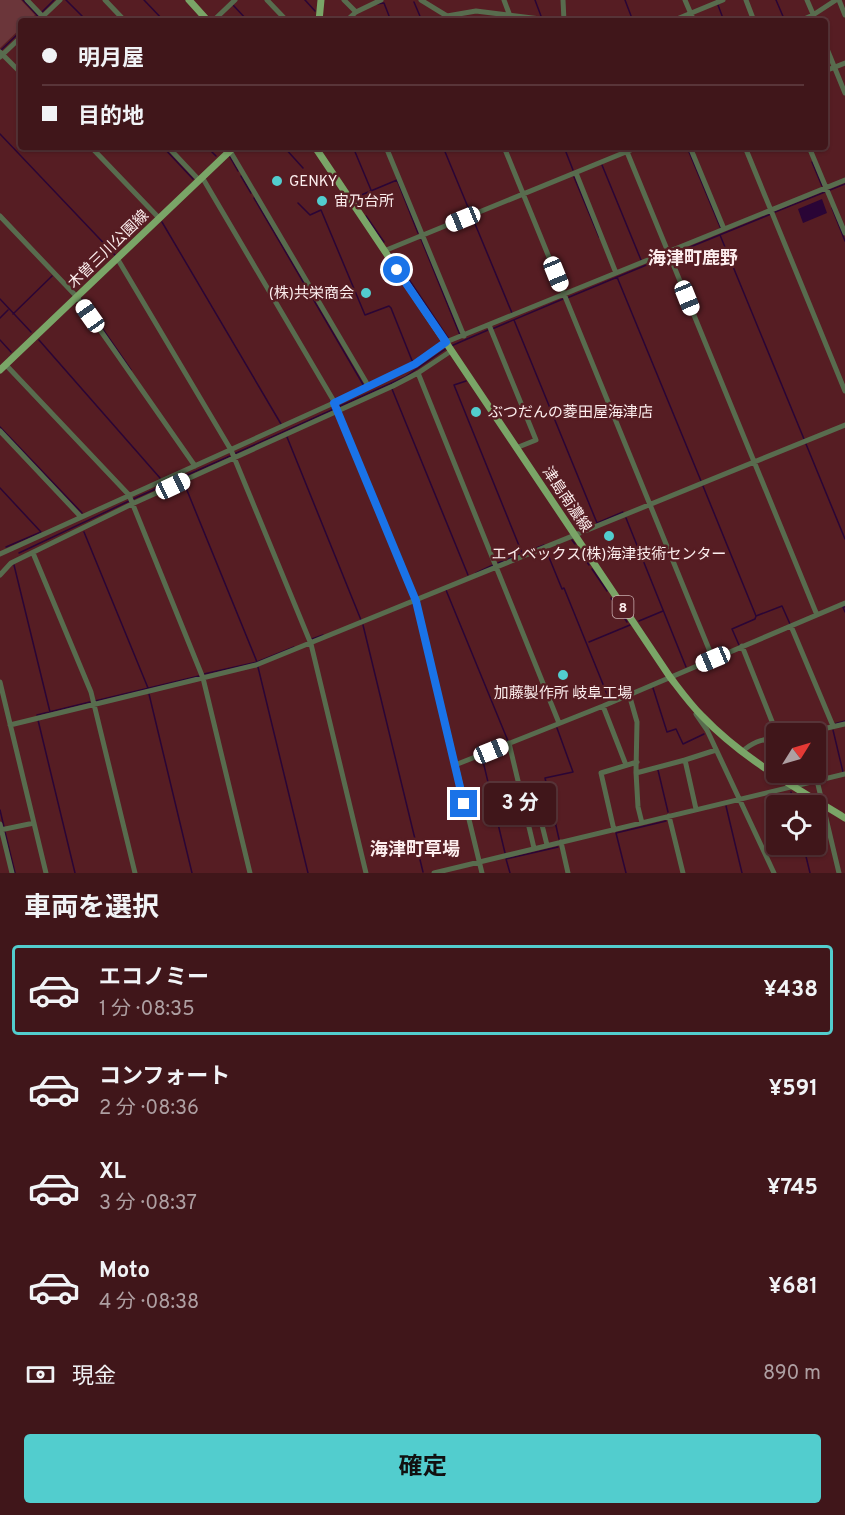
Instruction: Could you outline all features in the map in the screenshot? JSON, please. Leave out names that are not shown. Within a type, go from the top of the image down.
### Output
[{"type":"main road","points":[[189,0],[207,18]]},
{"type":"main road","points":[[319,18],[321,0]]},
{"type":"main road","name":"木曽三川公園線","points":[[2,366],[231,150]]},
{"type":"main road","name":"津島南濃線","points":[[317,150],[689,702],[716,730],[742,752],[808,795]]},
{"type":"main road","name":"津島南濃線","points":[[826,806],[845,818]]},
{"type":"street","points":[[27,0],[41,18]]},
{"type":"street","points":[[45,18],[60,0]]},
{"type":"street","points":[[105,0],[122,18]]},
{"type":"street","points":[[214,18],[235,0]]},
{"type":"street","points":[[267,0],[284,18]]},
{"type":"street","points":[[344,0],[356,12]]},
{"type":"street","points":[[349,18],[356,12],[381,0]]},
{"type":"street","points":[[421,0],[430,3],[448,18]]},
{"type":"street","points":[[504,0],[510,16]]},
{"type":"street","points":[[563,0],[564,18]]},
{"type":"street","points":[[685,0],[693,18]]},
{"type":"street","points":[[679,18],[723,0]]},
{"type":"street","points":[[746,0],[753,18]]},
{"type":"street","points":[[807,0],[814,17],[837,0],[845,15]]},
{"type":"street","points":[[452,18],[476,11],[529,18]]},
{"type":"street","points":[[18,40],[1,54],[18,71]]},
{"type":"street","points":[[828,52],[845,93]]},
{"type":"street","points":[[828,70],[845,63]]},
{"type":"street","points":[[94,150],[159,218]]},
{"type":"street","points":[[171,150],[201,179],[336,407],[416,601],[482,873]]},
{"type":"street","points":[[233,150],[369,387]]},
{"type":"street","points":[[387,150],[464,336]]},
{"type":"street","points":[[505,150],[713,659]]},
{"type":"street","points":[[384,251],[576,173],[624,150]]},
{"type":"street","points":[[626,150],[817,615]]},
{"type":"street","points":[[691,150],[722,230]]},
{"type":"street","points":[[746,150],[845,391]]},
{"type":"street","points":[[810,150],[845,233]]},
{"type":"street","points":[[576,173],[616,273]]},
{"type":"street","points":[[0,545],[3,552],[81,517],[131,500],[336,407],[418,373],[464,336],[490,328],[616,273],[827,190],[845,180]]},
{"type":"street","points":[[0,216],[77,297],[195,466]]},
{"type":"street","points":[[117,258],[233,454],[311,644],[366,873]]},
{"type":"street","points":[[490,328],[536,440],[516,448]]},
{"type":"street","points":[[336,407],[369,387],[448,347]]},
{"type":"street","points":[[2,366],[131,500],[203,678],[250,873]]},
{"type":"street","points":[[418,373],[559,723]]},
{"type":"street","points":[[10,725],[256,665],[845,425]]},
{"type":"street","points":[[0,431],[81,517]]},
{"type":"street","points":[[0,575],[11,563],[195,466],[233,454]]},
{"type":"street","points":[[33,553],[94,704],[135,873]]},
{"type":"street","points":[[455,765],[603,706],[845,603]]},
{"type":"street","points":[[791,626],[833,726]]},
{"type":"street","points":[[742,646],[772,723]]},
{"type":"street","points":[[0,682],[46,873]]},
{"type":"street","points":[[629,694],[637,722],[636,773],[638,807],[642,823]]},
{"type":"street","points":[[689,702],[707,730],[774,873]]},
{"type":"street","points":[[603,706],[626,765]]},
{"type":"street","points":[[826,728],[845,723]]},
{"type":"street","points":[[742,752],[751,743],[766,738]]},
{"type":"street","points":[[509,743],[534,848]]},
{"type":"street","points":[[636,773],[716,750]]},
{"type":"street","points":[[685,760],[696,809]]},
{"type":"street","points":[[614,830],[601,773],[636,762]]},
{"type":"street","points":[[826,778],[845,774]]},
{"type":"street","points":[[434,873],[805,783]]},
{"type":"street","points":[[525,812],[538,809],[547,845]]},
{"type":"street","points":[[669,816],[683,873]]},
{"type":"street","points":[[826,817],[839,873]]},
{"type":"street","points":[[12,873],[0,828],[34,823]]},
{"type":"street","points":[[561,842],[568,873]]},
{"type":"shaded area","points":[[0,0],[21,0],[35,15],[32,18],[18,18],[18,31],[0,48]]},
{"type":"shaded area","points":[[822,199],[827,213],[803,223],[798,209]]},
{"type":"waterway","points":[[23,0],[38,16]]},
{"type":"waterway","points":[[42,12],[54,0]]},
{"type":"waterway","points":[[66,0],[84,18]]},
{"type":"waterway","points":[[144,0],[161,18]]},
{"type":"waterway","points":[[305,0],[315,11]]},
{"type":"waterway","points":[[535,0],[541,16]]},
{"type":"waterway","points":[[625,0],[632,18]]},
{"type":"waterway","points":[[776,0],[784,18]]},
{"type":"waterway","points":[[414,2],[421,18]]},
{"type":"waterway","points":[[376,4],[384,3],[390,18]]},
{"type":"waterway","points":[[233,5],[245,18]]},
{"type":"waterway","points":[[718,5],[723,18]]},
{"type":"waterway","points":[[1,50],[18,34]]},
{"type":"waterway","points":[[0,134],[115,255]]},
{"type":"waterway","points":[[166,150],[193,179]]},
{"type":"waterway","points":[[210,150],[216,156]]},
{"type":"waterway","points":[[287,150],[303,168]]},
{"type":"waterway","points":[[354,150],[371,190]]},
{"type":"waterway","points":[[444,150],[470,212]]},
{"type":"waterway","points":[[565,150],[573,170]]},
{"type":"waterway","points":[[688,150],[721,229]]},
{"type":"waterway","points":[[230,157],[238,171]]},
{"type":"waterway","points":[[812,162],[822,186]]},
{"type":"waterway","points":[[602,165],[641,260]]},
{"type":"waterway","points":[[241,176],[251,193]]},
{"type":"waterway","points":[[574,177],[599,237]]},
{"type":"waterway","points":[[360,206],[354,198],[397,180],[418,233]]},
{"type":"waterway","points":[[775,212],[845,184]]},
{"type":"waterway","points":[[254,198],[364,386]]},
{"type":"waterway","points":[[298,203],[310,215],[321,210],[365,315],[389,306],[413,363]]},
{"type":"waterway","points":[[832,208],[845,241]]},
{"type":"waterway","points":[[673,254],[771,214]]},
{"type":"waterway","points":[[366,216],[384,242]]},
{"type":"waterway","points":[[473,219],[512,313]]},
{"type":"waterway","points":[[162,222],[281,424]]},
{"type":"waterway","points":[[720,235],[804,439]]},
{"type":"waterway","points":[[421,239],[460,335]]},
{"type":"waterway","points":[[392,254],[448,338]]},
{"type":"waterway","points":[[567,298],[668,256]]},
{"type":"waterway","points":[[13,314],[52,276]]},
{"type":"waterway","points":[[617,277],[701,481]]},
{"type":"waterway","points":[[0,299],[31,332]]},
{"type":"waterway","points":[[82,299],[131,370]]},
{"type":"waterway","points":[[492,329],[563,299]]},
{"type":"waterway","points":[[0,318],[8,310]]},
{"type":"waterway","points":[[514,320],[597,523],[623,512]]},
{"type":"waterway","points":[[451,346],[488,330]]},
{"type":"waterway","points":[[0,340],[11,352]]},
{"type":"waterway","points":[[39,340],[160,478]]},
{"type":"waterway","points":[[338,407],[405,377],[447,348]]},
{"type":"waterway","points":[[466,381],[454,385],[522,553]]},
{"type":"waterway","points":[[392,389],[468,575]]},
{"type":"waterway","points":[[234,454],[334,409]]},
{"type":"waterway","points":[[0,427],[82,513]]},
{"type":"waterway","points":[[287,437],[361,620]]},
{"type":"waterway","points":[[806,444],[845,539]]},
{"type":"waterway","points":[[133,499],[230,456]]},
{"type":"waterway","points":[[184,483],[257,662]]},
{"type":"waterway","points":[[703,486],[756,616],[755,619],[732,629],[739,645]]},
{"type":"waterway","points":[[0,488],[41,532],[6,547]]},
{"type":"waterway","points":[[19,553],[129,501]]},
{"type":"waterway","points":[[626,518],[686,667]]},
{"type":"waterway","points":[[84,532],[148,688]]},
{"type":"waterway","points":[[572,540],[575,544]]},
{"type":"waterway","points":[[498,563],[544,545]]},
{"type":"waterway","points":[[546,550],[609,699]]},
{"type":"waterway","points":[[579,550],[589,565]]},
{"type":"waterway","points":[[14,565],[50,712]]},
{"type":"waterway","points":[[476,573],[493,565]]},
{"type":"waterway","points":[[592,569],[607,591]]},
{"type":"waterway","points":[[446,590],[508,741]]},
{"type":"waterway","points":[[611,598],[627,622]]},
{"type":"waterway","points":[[756,616],[782,606],[790,624]]},
{"type":"waterway","points":[[845,607],[843,607],[845,612]]},
{"type":"waterway","points":[[639,621],[663,611]]},
{"type":"waterway","points":[[363,625],[423,872]]},
{"type":"waterway","points":[[589,642],[630,625]]},
{"type":"waterway","points":[[312,639],[323,635]]},
{"type":"waterway","points":[[204,674],[257,662],[294,647]]},
{"type":"waterway","points":[[258,667],[308,873]]},
{"type":"waterway","points":[[95,701],[199,676]]},
{"type":"waterway","points":[[653,688],[667,732],[676,729],[683,744],[704,734]]},
{"type":"waterway","points":[[149,694],[192,873]]},
{"type":"waterway","points":[[37,715],[90,702]]},
{"type":"waterway","points":[[38,720],[75,873]]},
{"type":"waterway","points":[[834,724],[845,721]]},
{"type":"waterway","points":[[557,728],[573,772],[545,778],[559,839]]},
{"type":"waterway","points":[[833,730],[843,772]]},
{"type":"waterway","points":[[505,853],[482,757],[507,748]]},
{"type":"waterway","points":[[658,770],[668,812]]},
{"type":"waterway","points":[[726,806],[742,873]]},
{"type":"waterway","points":[[0,810],[4,827]]},
{"type":"waterway","points":[[626,873],[616,833],[666,821]]},
{"type":"waterway","points":[[5,832],[15,873]]},
{"type":"waterway","points":[[510,873],[506,859],[558,847]]},
{"type":"waterway","points":[[806,855],[810,873]]},
{"type":"place","name":"GENKY","points":[[277,181]]},
{"type":"place","name":"宙乃台所","points":[[322,201]]},
{"type":"place","name":"(株)共栄商会","points":[[366,293]]},
{"type":"place","name":"ぶつだんの菱田屋海津店","points":[[476,412]]},
{"type":"place","name":"エイベックス(株)海津技術センター","points":[[609,536]]},
{"type":"place","name":"加藤製作所 岐阜工場","points":[[563,675]]},
{"type":"district","name":"海津町鹿野","points":[[693,258]]},
{"type":"district","name":"海津町草場","points":[[415,849]]},
{"type":"route","points":[[397,270],[446,342],[415,364],[334,403],[416,601],[464,804]]}]
